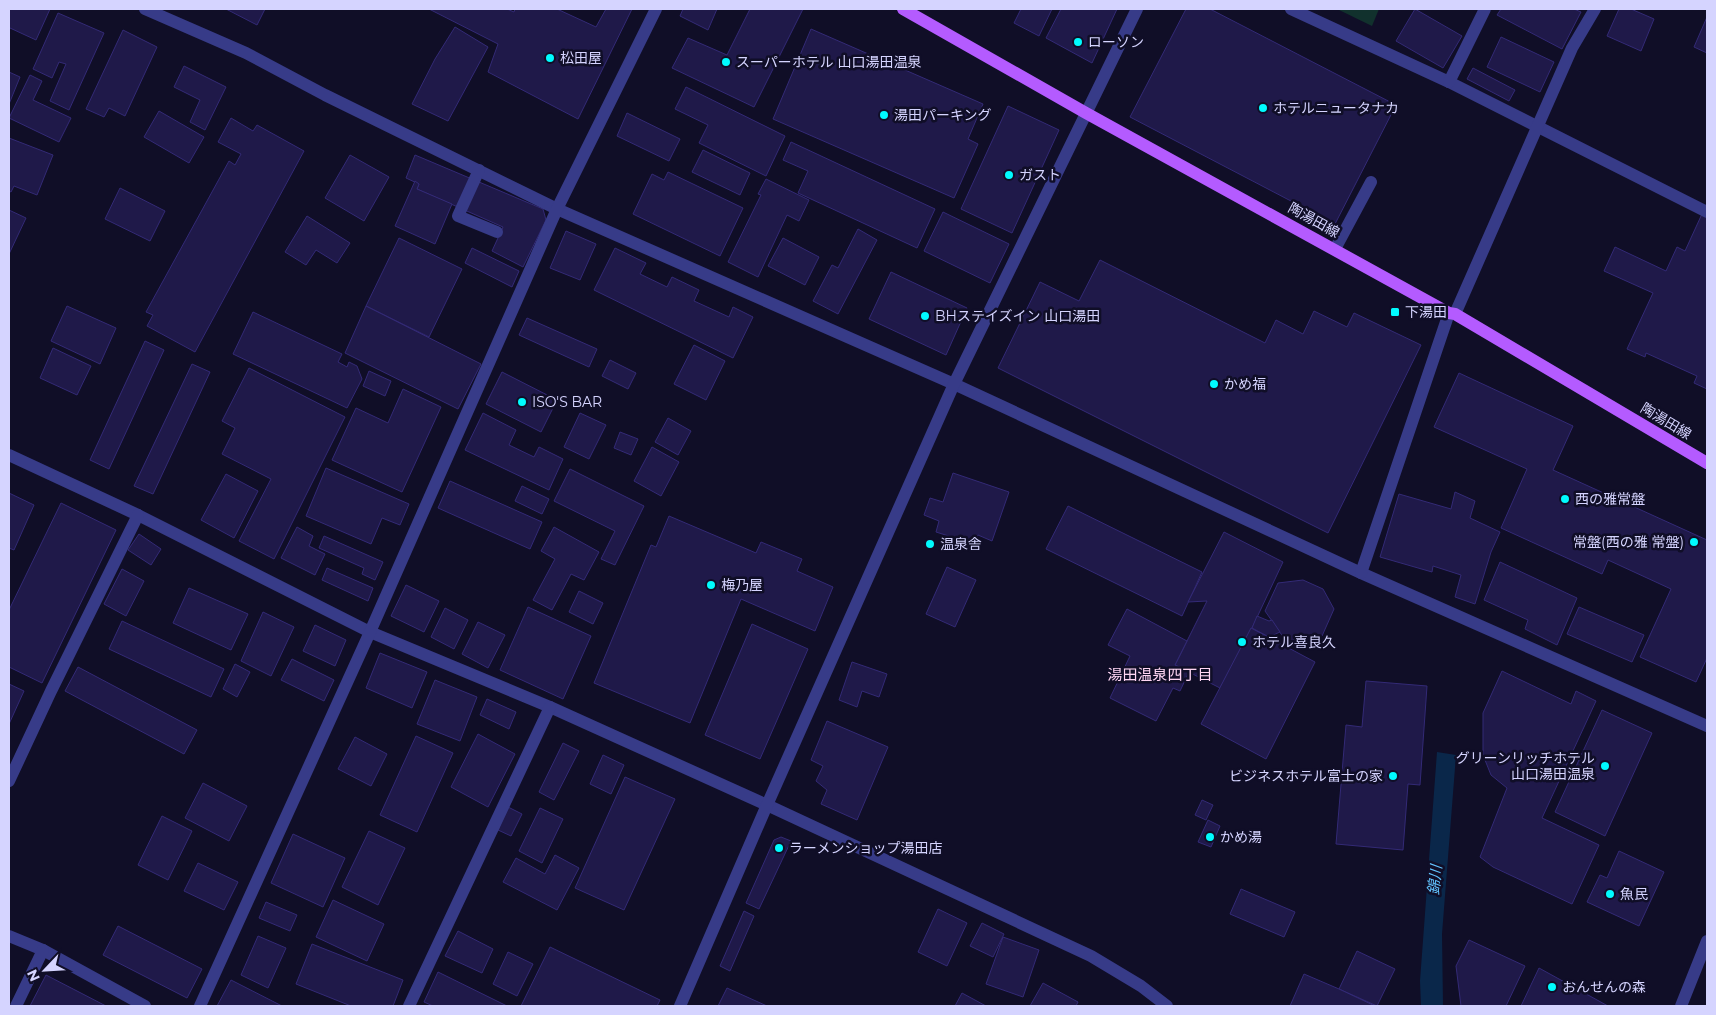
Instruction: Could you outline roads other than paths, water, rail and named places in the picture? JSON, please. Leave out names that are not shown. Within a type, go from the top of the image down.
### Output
[{"type":"main road","name":"陶湯田線","points":[[903,9],[1086,113],[1452,313],[1707,463]]},
{"type":"street","points":[[145,9],[246,53],[325,95],[557,208],[954,384],[1361,573],[1707,726]]},
{"type":"street","points":[[200,1006],[370,632],[557,208],[656,9]]},
{"type":"street","points":[[680,1006],[767,804],[954,384],[1137,9]]},
{"type":"street","points":[[1291,9],[1449,82],[1707,212]]},
{"type":"street","points":[[1449,82],[1485,9]]},
{"type":"street","points":[[1361,573],[1452,313],[1538,127],[1572,48],[1595,9]]},
{"type":"street","points":[[478,170],[458,216],[497,232]]},
{"type":"street","points":[[1335,249],[1371,182]]},
{"type":"street","points":[[9,455],[138,515],[370,632],[550,708],[767,804],[1091,956],[1141,986],[1167,1006]]},
{"type":"street","points":[[9,781],[138,515]]},
{"type":"street","points":[[409,1006],[550,708]]},
{"type":"street","points":[[9,936],[42,950],[145,1006]]},
{"type":"street","points":[[1681,1006],[1707,941]]},
{"type":"street","points":[[16,1006],[42,950]]},
{"type":"water","name":"錦川","points":[[1437,752],[1456,755],[1442,934],[1443,1006],[1421,1006],[1420,981]]},
{"type":"place","name":"ローソン","points":[[1078,42]]},
{"type":"place","name":"松田屋","points":[[550,58]]},
{"type":"place","name":"スーパーホテル 山口湯田温泉","points":[[726,62]]},
{"type":"place","name":"ホテルニュータナカ","points":[[1263,108]]},
{"type":"place","name":"湯田パーキング","points":[[884,115]]},
{"type":"place","name":"ガスト","points":[[1009,175]]},
{"type":"place","name":"下湯田","points":[[1395,312]]},
{"type":"place","name":"BHステイズイン 山口湯田","points":[[925,316]]},
{"type":"place","name":"かめ福","points":[[1214,384]]},
{"type":"place","name":"ISO'S BAR","points":[[522,402]]},
{"type":"place","name":"西の雅常盤","points":[[1565,499]]},
{"type":"place","name":"常盤(西の雅 常盤)","points":[[1694,542]]},
{"type":"place","name":"温泉舎","points":[[930,544]]},
{"type":"place","name":"梅乃屋","points":[[711,585]]},
{"type":"place","name":"ホテル喜良久","points":[[1242,642]]},
{"type":"place","name":"グリーンリッチホテル 山口湯田温泉","points":[[1605,766]]},
{"type":"place","name":"ビジネスホテル富士の家","points":[[1393,776]]},
{"type":"place","name":"かめ湯","points":[[1210,837]]},
{"type":"place","name":"ラーメンショップ湯田店","points":[[779,848]]},
{"type":"place","name":"魚民","points":[[1610,894]]},
{"type":"place","name":"おんせんの森","points":[[1552,987]]},
{"type":"district","name":"湯田温泉四丁目","points":[[1160,675]]}]
